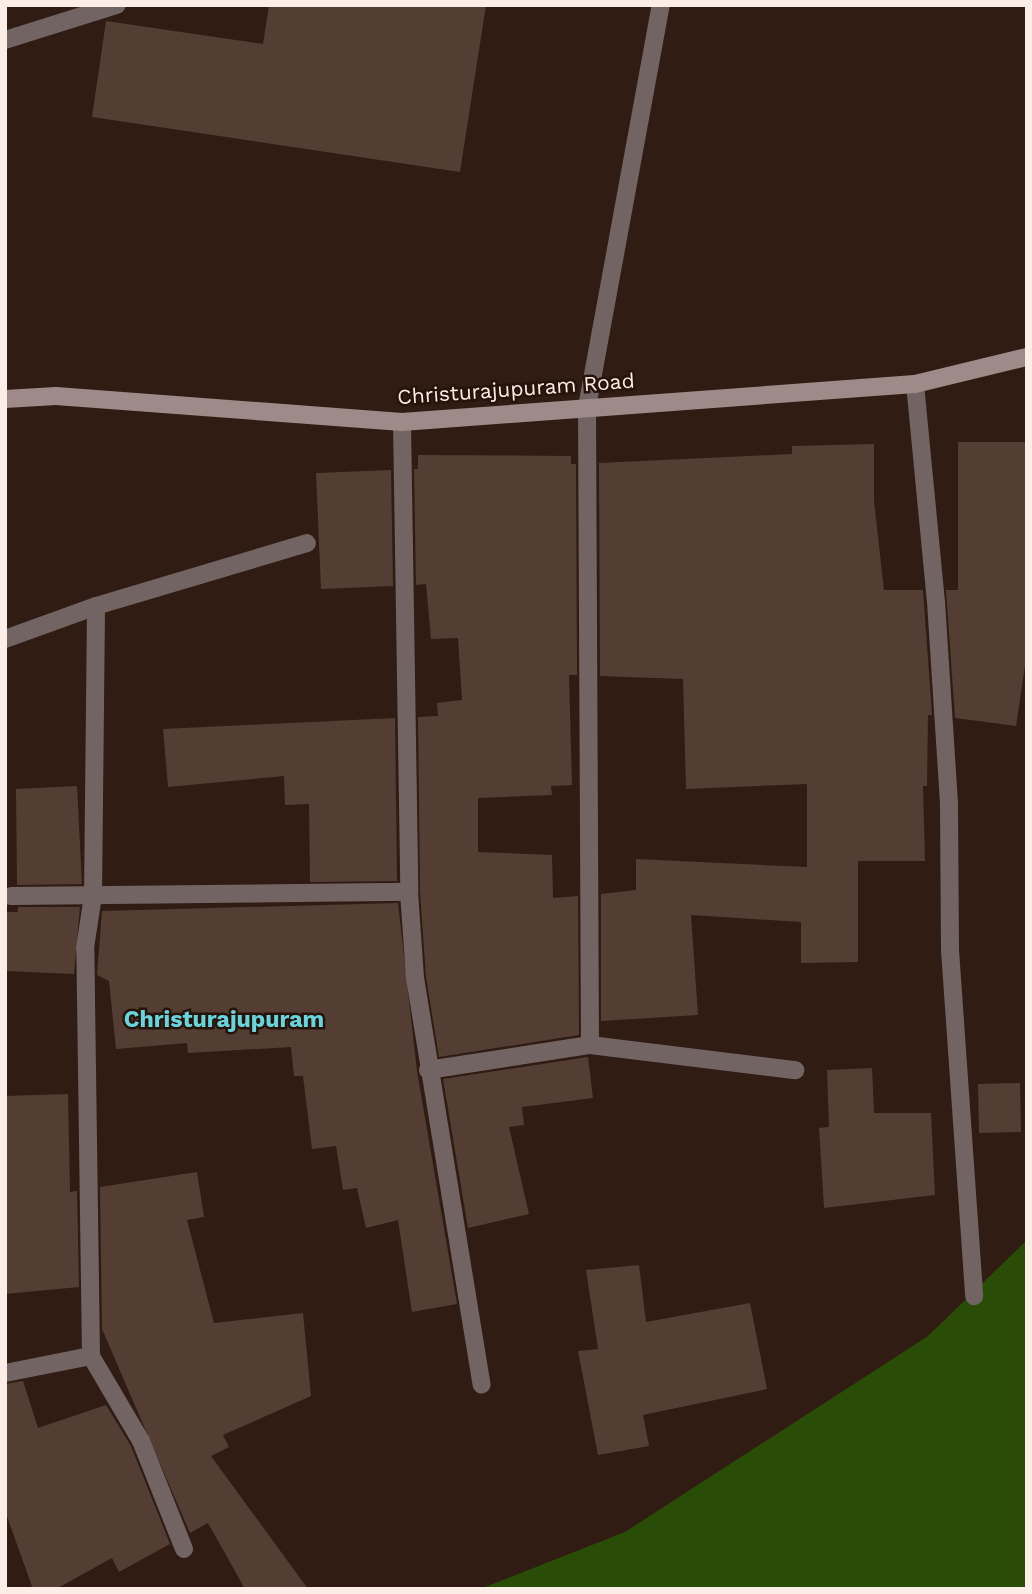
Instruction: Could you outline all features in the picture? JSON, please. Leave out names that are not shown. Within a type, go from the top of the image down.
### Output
[{"type":"street","points":[[5,40],[117,5]]},
{"type":"street","points":[[590,1045],[587,407],[661,5]]},
{"type":"street","name":"Christurajupuram Road","points":[[5,399],[55,396],[402,422],[915,384],[1027,357]]},
{"type":"street","points":[[915,384],[936,602],[949,805],[950,950],[974,1296]]},
{"type":"street","points":[[402,422],[409,892],[428,1070],[482,1385]]},
{"type":"street","points":[[5,639],[96,606],[307,543]]},
{"type":"street","points":[[96,606],[93,896],[85,948],[91,1356],[141,1441],[184,1549]]},
{"type":"street","points":[[11,896],[409,892]]},
{"type":"street","points":[[428,1070],[590,1045],[795,1070]]},
{"type":"street","points":[[5,1373],[91,1356]]},
{"type":"green space","points":[[1027,1240],[1027,1589],[480,1589],[625,1532],[928,1336]]},
{"type":"building","points":[[269,5],[486,5],[460,172],[92,117],[106,21],[263,44]]},
{"type":"building","points":[[958,442],[1027,442],[1025,666],[1016,726],[955,718],[946,590],[958,590]]},
{"type":"building","points":[[874,444],[874,501],[884,590],[923,590],[932,715],[928,715],[927,786],[923,786],[925,861],[858,861],[858,962],[801,963],[801,922],[691,915],[698,1015],[601,1021],[601,894],[636,890],[636,859],[807,867],[807,784],[686,789],[683,679],[600,676],[599,463],[792,454],[792,446]]},
{"type":"building","points":[[418,455],[571,456],[571,464],[576,464],[577,675],[569,675],[572,785],[551,786],[552,795],[478,798],[478,852],[552,855],[553,898],[578,896],[579,1035],[439,1057],[426,977],[420,892],[418,717],[438,716],[437,703],[462,700],[458,638],[431,639],[426,584],[416,585],[414,469],[418,469]]},
{"type":"building","points":[[391,470],[393,586],[321,589],[316,473]]},
{"type":"building","points":[[395,718],[397,881],[310,882],[309,804],[285,805],[284,776],[168,787],[163,729]]},
{"type":"building","points":[[77,786],[82,884],[17,885],[16,789]]},
{"type":"building","points":[[398,903],[417,1071],[457,1304],[412,1312],[398,1220],[366,1228],[357,1188],[343,1190],[336,1146],[312,1149],[303,1076],[294,1076],[291,1047],[188,1053],[187,1043],[116,1049],[109,981],[97,975],[102,911]]},
{"type":"building","points":[[18,907],[80,907],[74,974],[5,971],[5,912],[18,912]]},
{"type":"building","points":[[588,1057],[593,1098],[522,1107],[524,1125],[509,1127],[529,1214],[468,1228],[443,1079]]},
{"type":"building","points":[[872,1068],[874,1113],[931,1113],[935,1195],[824,1208],[819,1128],[829,1127],[827,1070]]},
{"type":"building","points":[[1020,1083],[1021,1132],[979,1133],[978,1084]]},
{"type":"building","points":[[68,1094],[70,1192],[77,1191],[79,1287],[5,1294],[5,1096]]},
{"type":"building","points":[[197,1172],[204,1217],[187,1220],[214,1323],[303,1313],[311,1396],[223,1435],[229,1447],[211,1456],[308,1589],[245,1589],[208,1523],[190,1533],[102,1329],[100,1187]]},
{"type":"building","points":[[639,1265],[646,1322],[750,1303],[767,1389],[643,1415],[649,1446],[598,1455],[578,1351],[598,1349],[586,1270]]},
{"type":"building","points":[[23,1381],[38,1428],[106,1405],[131,1446],[170,1544],[119,1572],[112,1558],[56,1589],[33,1589],[5,1511],[5,1384]]},
{"type":"district","name":"Christurajupuram","points":[[224,1020]]}]
